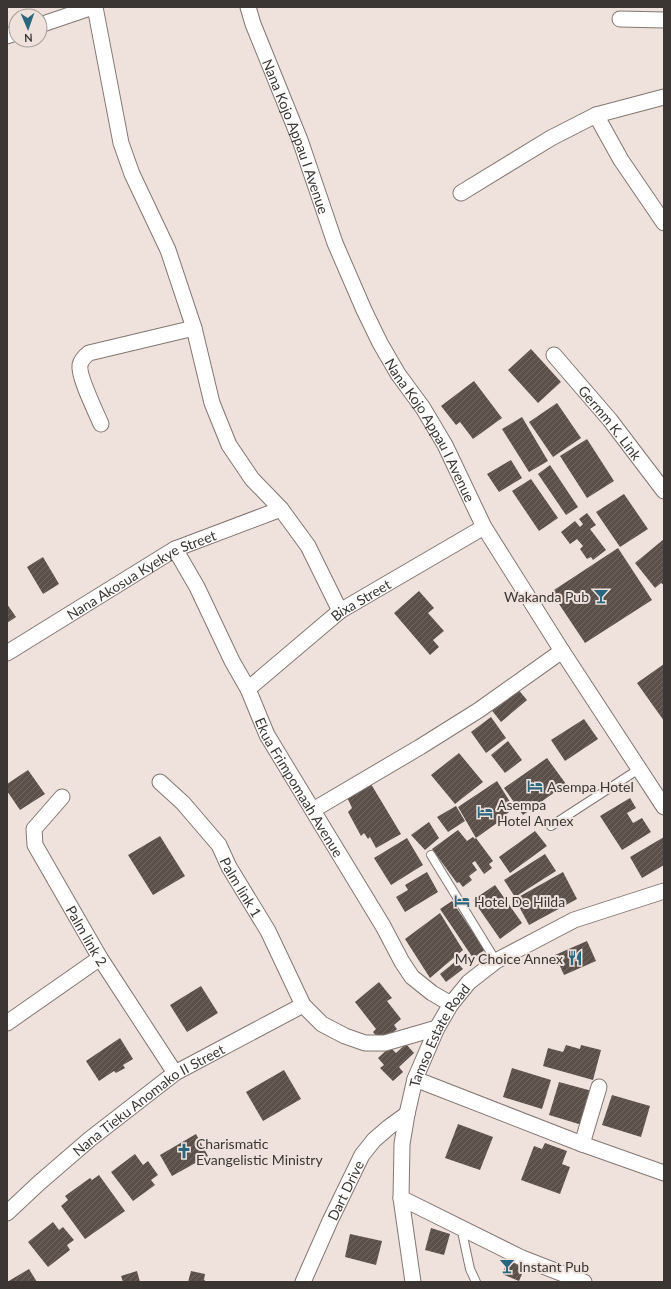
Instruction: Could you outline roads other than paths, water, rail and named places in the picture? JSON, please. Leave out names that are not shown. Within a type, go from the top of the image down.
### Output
[{"type":"street","points":[[48,22],[94,7],[121,144],[132,174],[168,250],[194,328],[212,403],[229,445],[252,480],[281,509],[308,546],[340,611]]},
{"type":"street","name":"Nana Kojo Appau I Avenue","points":[[248,7],[253,24],[300,140],[335,242],[380,343],[398,374],[423,408],[445,445],[484,526],[562,651],[664,807]]},
{"type":"street","points":[[620,19],[664,20]]},
{"type":"street","points":[[460,193],[551,138],[596,116],[664,97]]},
{"type":"street","points":[[596,116],[622,160],[664,224]]},
{"type":"street","points":[[101,424],[81,375],[80,366],[83,358],[89,353],[194,328]]},
{"type":"street","name":"Germm K. Link","points":[[554,356],[610,420],[664,491]]},
{"type":"street","name":"Nana Akosua Kyekye Street","points":[[7,653],[175,549],[281,509]]},
{"type":"street","name":"Bixa Street","points":[[248,689],[340,611],[484,526]]},
{"type":"street","name":"Ekua Frimpomaah Avenue","points":[[175,549],[197,587],[229,656],[248,689],[267,735],[379,919],[402,962],[412,977],[432,993],[451,1004]]},
{"type":"street","points":[[313,810],[420,747],[479,710],[562,651]]},
{"type":"street","name":"Palm link 1","points":[[160,782],[183,803],[219,845],[229,867],[268,931],[303,1005],[322,1024],[345,1036],[364,1042],[385,1043],[437,1028]]},
{"type":"street","name":"Palm link 2","points":[[62,797],[34,829],[35,845],[100,958],[175,1073]]},
{"type":"street","name":"Tamso Estate Road","points":[[413,1282],[401,1198],[402,1144],[415,1080],[437,1028],[451,1004],[470,982],[496,961],[574,920],[664,891]]},
{"type":"street","points":[[7,1023],[100,958]]},
{"type":"street","name":"Nana Tieku Anomako II Street","points":[[7,1212],[90,1139],[175,1073],[303,1005]]},
{"type":"street","points":[[415,1080],[582,1144],[664,1173]]},
{"type":"street","points":[[582,1144],[599,1087]]},
{"type":"street","name":"Dart Drive","points":[[303,1282],[362,1155],[374,1140],[407,1114]]},
{"type":"street","points":[[401,1198],[522,1258],[584,1282]]},
{"type":"lane","points":[[551,826],[639,769]]},
{"type":"lane","points":[[431,855],[496,961]]},
{"type":"lane","points":[[461,1228],[470,1269],[476,1282]]},
{"type":"place","name":"Wakanda Pub","points":[[601,596]]},
{"type":"place","name":"Asempa Hotel","points":[[535,786]]},
{"type":"place","name":"Asempa Hotel Annex","points":[[485,812]]},
{"type":"place","name":"Hotel De Hilda","points":[[462,901]]},
{"type":"place","name":"My Choice Annex","points":[[575,958]]},
{"type":"place","name":"Charismatic Evangelistic Ministry","points":[[184,1151]]},
{"type":"place","name":"Instant Pub","points":[[507,1266]]}]
